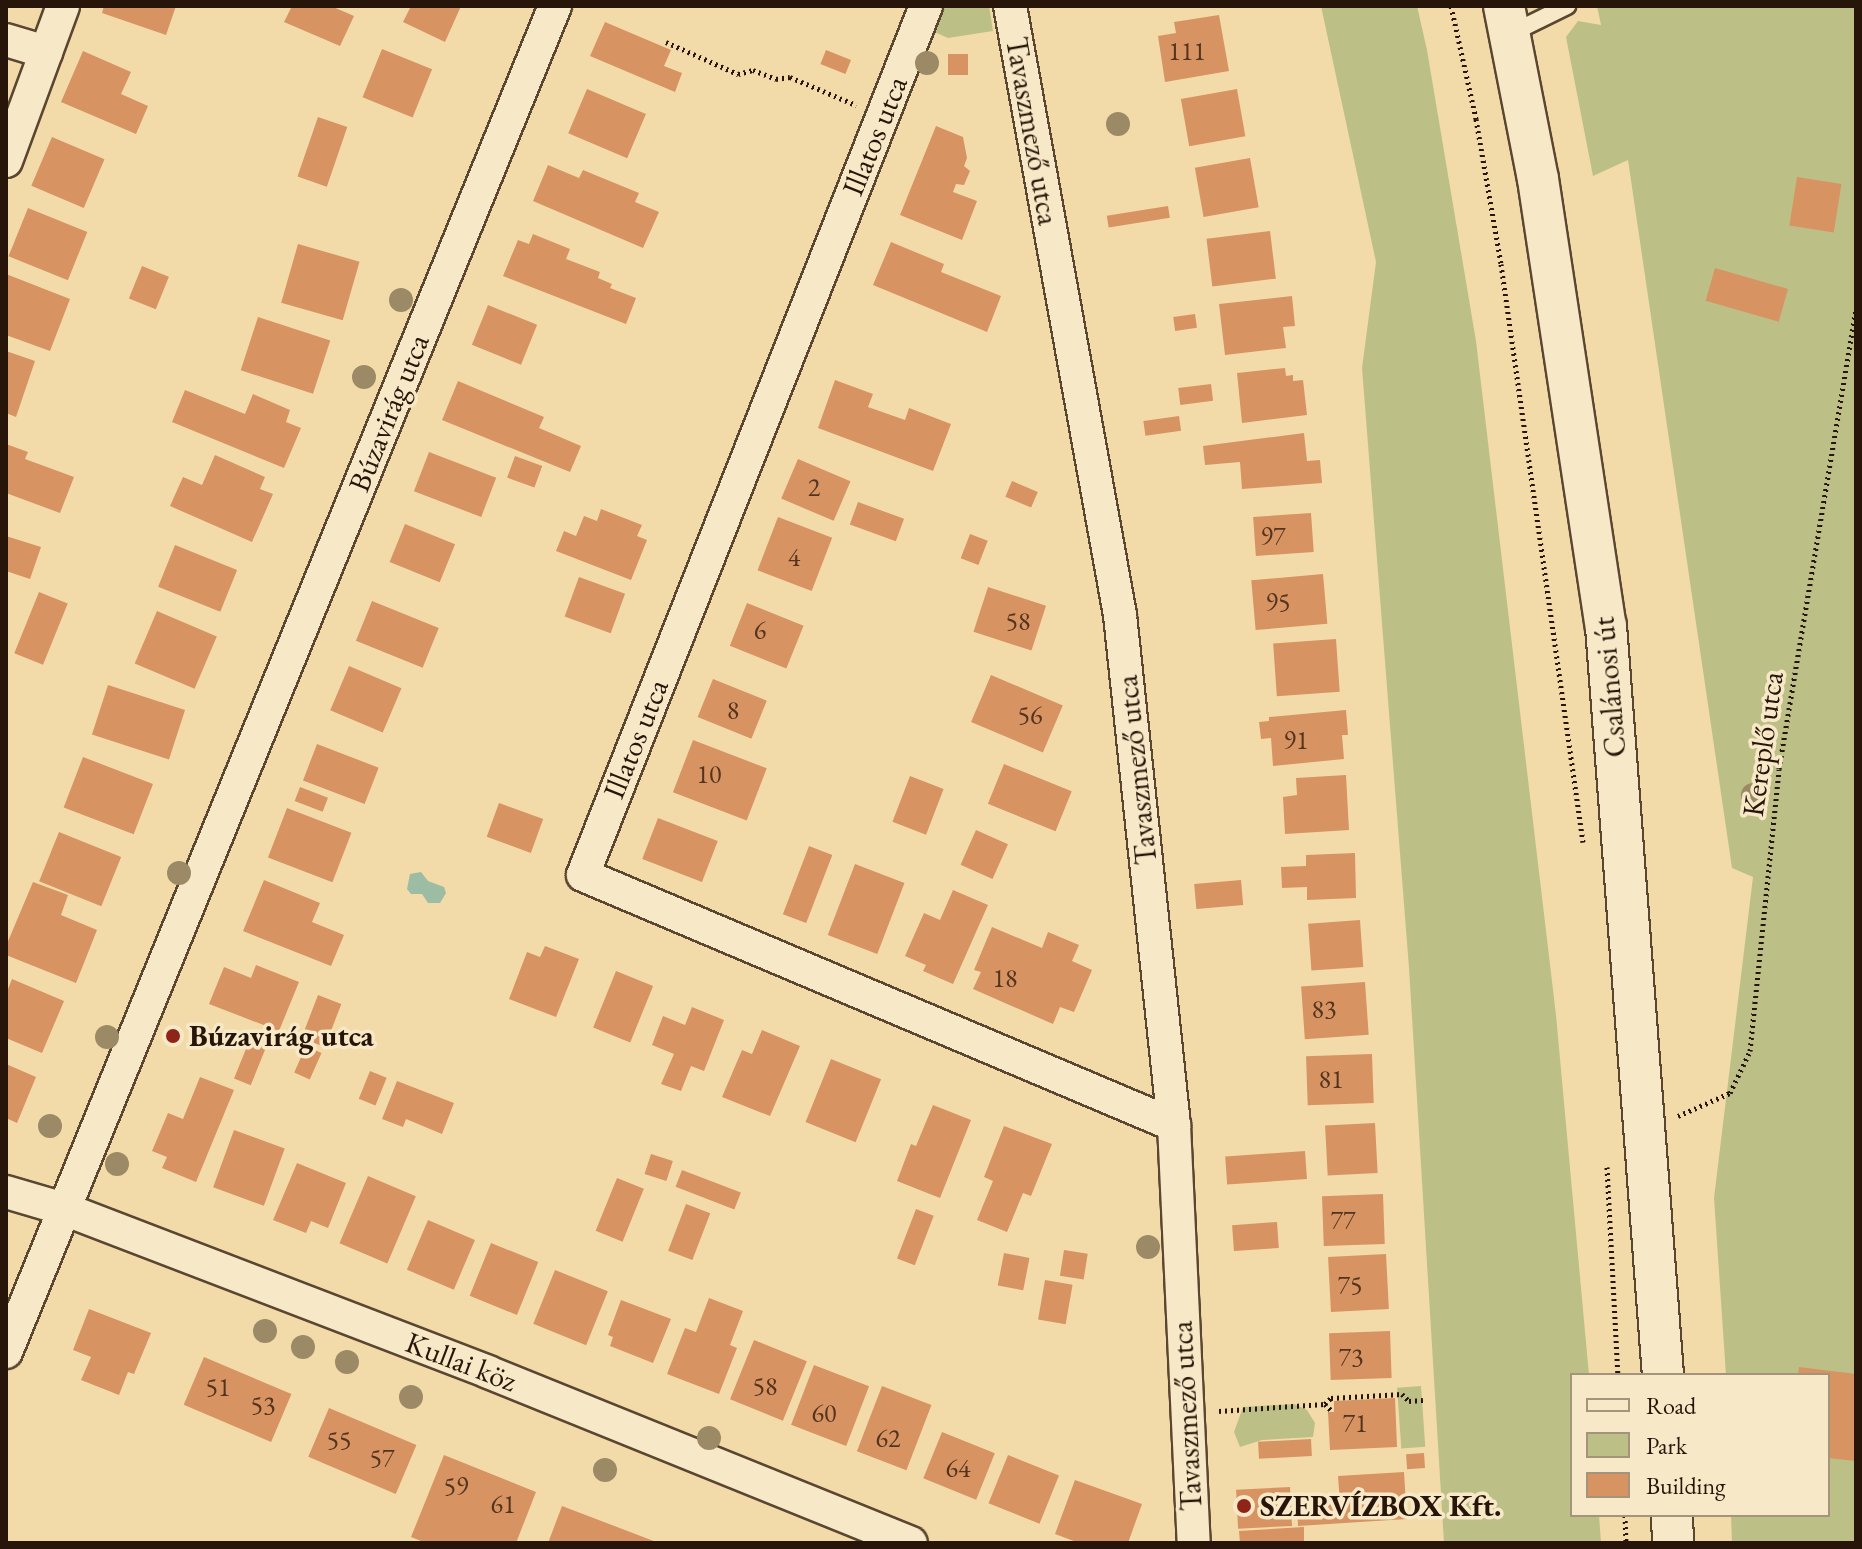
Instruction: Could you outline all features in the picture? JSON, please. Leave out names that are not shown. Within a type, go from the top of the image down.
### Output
[{"type":"street","points":[[6,161],[63,6]]},
{"type":"street","name":"Búzavirág utca","points":[[6,1352],[555,6]]},
{"type":"street","name":"Illatos utca","points":[[926,6],[583,875],[1174,1125]]},
{"type":"street","name":"Tavaszmező utca","points":[[1010,6],[1120,615],[1174,1125],[1194,1543]]},
{"type":"street","name":"Csalánosi út","points":[[1507,20],[1538,179],[1606,626],[1663,1373]]},
{"type":"street","points":[[6,40],[46,52]]},
{"type":"street","name":"Kullai köz","points":[[6,1192],[64,1209],[503,1378],[868,1535],[911,1543]]},
{"type":"street","points":[[1672,1517],[1673,1543]]},
{"type":"lane","points":[[1507,20],[1567,6]]},
{"type":"path","points":[[1451,6],[1476,119],[1501,264],[1584,853]]},
{"type":"path","points":[[666,42],[738,74],[753,70],[776,79],[790,77],[882,116]]},
{"type":"path","name":"Kereplő utca","points":[[1645,1131],[1730,1093],[1750,1051],[1779,769],[1856,307]]},
{"type":"path","points":[[1607,1160],[1618,1373]]},
{"type":"path","points":[[1207,1412],[1325,1404],[1331,1398],[1402,1394],[1409,1401],[1423,1400]]},
{"type":"path","points":[[1325,1404],[1331,1410]]},
{"type":"path","points":[[1625,1517],[1626,1543]]},
{"type":"green space","points":[[939,6],[989,6],[993,31],[948,38],[930,30]]},
{"type":"green space","points":[[1321,6],[1417,6],[1427,50],[1476,341],[1556,1015],[1589,1373],[1570,1373],[1570,1517],[1599,1517],[1601,1543],[1444,1543],[1409,968],[1362,368],[1376,262]]},
{"type":"green space","points":[[1597,6],[1856,6],[1856,1543],[1732,1543],[1731,1517],[1830,1517],[1830,1373],[1726,1373],[1714,1198],[1753,877],[1732,868],[1628,160],[1593,176],[1566,37],[1578,21],[1601,25]]},
{"type":"green space","points":[[1421,1386],[1425,1447],[1401,1449],[1397,1388]]},
{"type":"green space","points":[[1294,1404],[1307,1410],[1315,1423],[1313,1437],[1262,1440],[1240,1447],[1234,1432],[1243,1407]]},
{"type":"shaded area","points":[[421,872],[428,881],[444,887],[446,893],[440,903],[428,903],[422,894],[411,894],[407,889],[410,874]]},
{"type":"building","points":[[104,6],[176,6],[166,35],[102,13]]},
{"type":"building","points":[[292,6],[331,6],[354,16],[340,46],[284,22]]},
{"type":"building","points":[[411,6],[461,6],[445,42],[403,22]]},
{"type":"building","points":[[1219,15],[1229,71],[1165,82],[1158,36],[1176,33],[1174,22]]},
{"type":"building","points":[[605,22],[671,50],[664,66],[682,73],[675,92],[590,56]]},
{"type":"building","points":[[382,49],[432,69],[413,117],[363,97]]},
{"type":"building","points":[[826,50],[851,60],[845,74],[820,64]]},
{"type":"building","points":[[83,51],[131,72],[121,94],[148,106],[136,134],[61,102]]},
{"type":"building","points":[[948,54],[968,54],[968,75],[948,75]]},
{"type":"building","points":[[587,89],[646,114],[627,158],[568,133]]},
{"type":"building","points":[[1237,89],[1245,136],[1189,146],[1181,99]]},
{"type":"building","points":[[318,117],[347,127],[327,187],[297,177]]},
{"type":"building","points":[[936,126],[963,137],[967,158],[964,166],[970,171],[964,185],[956,184],[953,192],[977,201],[962,240],[900,215]]},
{"type":"building","points":[[52,137],[104,159],[84,208],[31,186]]},
{"type":"building","points":[[1250,158],[1259,207],[1204,217],[1195,168]]},
{"type":"building","points":[[548,165],[579,178],[583,170],[639,193],[635,202],[659,212],[643,248],[533,201]]},
{"type":"building","points":[[1797,177],[1841,184],[1834,232],[1789,225]]},
{"type":"building","points":[[1168,206],[1170,218],[1109,228],[1107,216]]},
{"type":"building","points":[[28,208],[87,232],[68,280],[9,256]]},
{"type":"building","points":[[1270,231],[1276,279],[1212,286],[1206,239]]},
{"type":"building","points":[[533,234],[570,249],[566,259],[600,272],[598,278],[612,284],[610,288],[636,298],[626,324],[503,276],[518,240],[529,244]]},
{"type":"building","points":[[891,242],[944,264],[941,272],[1001,296],[987,332],[873,285]]},
{"type":"building","points":[[298,244],[360,262],[343,320],[281,303]]},
{"type":"building","points":[[142,266],[169,277],[156,309],[129,298]]},
{"type":"building","points":[[1715,268],[1788,289],[1779,322],[1706,301]]},
{"type":"building","points":[[6,274],[70,299],[50,351],[6,335]]},
{"type":"building","points":[[1292,296],[1295,326],[1283,327],[1286,348],[1225,355],[1219,304]]},
{"type":"building","points":[[488,305],[537,325],[521,365],[472,345]]},
{"type":"building","points":[[1195,314],[1197,328],[1175,331],[1173,317]]},
{"type":"building","points":[[258,317],[330,340],[313,394],[241,370]]},
{"type":"building","points":[[6,351],[35,361],[16,417],[6,413]]},
{"type":"building","points":[[1285,368],[1286,376],[1293,375],[1293,381],[1303,380],[1307,415],[1242,423],[1237,373]]},
{"type":"building","points":[[835,380],[873,394],[868,407],[905,420],[909,408],[951,424],[933,471],[818,428]]},
{"type":"building","points":[[458,381],[544,417],[539,428],[581,446],[570,472],[442,420]]},
{"type":"building","points":[[1211,384],[1213,401],[1180,405],[1178,388]]},
{"type":"building","points":[[185,390],[245,414],[253,394],[290,410],[286,422],[301,428],[284,468],[172,422]]},
{"type":"building","points":[[1179,416],[1181,431],[1145,436],[1143,421]]},
{"type":"building","points":[[1304,433],[1307,461],[1320,460],[1322,483],[1242,489],[1240,462],[1205,465],[1203,446]]},
{"type":"building","points":[[6,444],[28,452],[25,459],[74,477],[60,513],[6,493]]},
{"type":"building","points":[[429,452],[496,478],[481,517],[414,491]]},
{"type":"building","points":[[215,455],[265,477],[260,489],[273,494],[252,542],[170,506],[183,477],[202,485]]},
{"type":"building","points":[[515,456],[542,466],[534,488],[507,478]]},
{"type":"building","points":[[798,459],[850,481],[834,521],[781,499]]},
{"type":"building","points":[[1012,481],[1038,492],[1031,508],[1005,497]]},
{"type":"building","points":[[858,502],[904,519],[896,541],[850,525]]},
{"type":"building","points":[[601,509],[642,525],[637,536],[647,540],[631,580],[556,551],[564,531],[576,536],[584,516],[597,521]]},
{"type":"building","points":[[1311,513],[1314,552],[1256,556],[1253,517]]},
{"type":"building","points":[[778,517],[832,538],[812,591],[758,570]]},
{"type":"building","points":[[405,524],[455,544],[440,582],[390,562]]},
{"type":"building","points":[[970,534],[988,541],[978,565],[961,558]]},
{"type":"building","points":[[6,536],[41,547],[30,579],[6,571]]},
{"type":"building","points":[[175,545],[237,570],[220,612],[158,587]]},
{"type":"building","points":[[1323,574],[1327,624],[1256,630],[1251,580]]},
{"type":"building","points":[[579,577],[625,594],[611,633],[565,616]]},
{"type":"building","points":[[988,587],[1046,606],[1031,651],[973,632]]},
{"type":"building","points":[[39,592],[68,604],[43,665],[14,653]]},
{"type":"building","points":[[372,601],[439,628],[423,668],[356,641]]},
{"type":"building","points":[[747,603],[804,626],[786,669],[730,646]]},
{"type":"building","points":[[157,611],[217,636],[195,689],[135,663]]},
{"type":"building","points":[[1336,639],[1340,692],[1277,696],[1273,643]]},
{"type":"building","points":[[349,666],[401,688],[383,732],[330,710]]},
{"type":"building","points":[[991,675],[1063,705],[1043,752],[971,722]]},
{"type":"building","points":[[713,679],[767,701],[751,739],[698,717]]},
{"type":"building","points":[[108,685],[185,710],[169,759],[92,734]]},
{"type":"building","points":[[1346,710],[1348,735],[1342,735],[1344,759],[1273,766],[1271,738],[1261,739],[1259,722],[1269,721],[1269,717]]},
{"type":"building","points":[[693,740],[767,768],[747,821],[673,792]]},
{"type":"building","points":[[317,744],[379,768],[365,804],[303,780]]},
{"type":"building","points":[[83,757],[153,784],[134,834],[64,807]]},
{"type":"building","points":[[1004,764],[1072,791],[1056,831],[988,804]]},
{"type":"building","points":[[1346,775],[1349,830],[1285,834],[1283,797],[1297,795],[1296,778]]},
{"type":"building","points":[[910,776],[944,789],[926,835],[892,822]]},
{"type":"building","points":[[300,787],[328,798],[323,812],[295,801]]},
{"type":"building","points":[[499,803],[543,819],[531,853],[487,837]]},
{"type":"building","points":[[287,808],[351,833],[332,882],[268,857]]},
{"type":"building","points":[[658,818],[718,841],[702,882],[642,859]]},
{"type":"building","points":[[976,830],[1008,844],[993,879],[961,865]]},
{"type":"building","points":[[59,832],[121,857],[101,906],[39,881]]},
{"type":"building","points":[[809,846],[832,855],[806,923],[783,914]]},
{"type":"building","points":[[1355,853],[1356,898],[1307,900],[1307,887],[1282,888],[1281,867],[1306,866],[1306,855]]},
{"type":"building","points":[[855,864],[904,883],[877,954],[828,935]]},
{"type":"building","points":[[264,880],[320,903],[312,922],[344,935],[331,966],[243,931]]},
{"type":"building","points":[[1241,880],[1243,905],[1196,909],[1194,884]]},
{"type":"building","points":[[33,882],[68,895],[61,915],[97,930],[76,983],[6,955],[6,946]]},
{"type":"building","points":[[953,890],[988,905],[953,984],[923,971],[926,965],[905,956],[924,913],[940,920]]},
{"type":"building","points":[[1360,920],[1363,967],[1311,971],[1308,924]]},
{"type":"building","points":[[992,927],[1042,948],[1048,932],[1079,945],[1072,961],[1092,970],[1074,1012],[1060,1007],[1053,1024],[973,989],[981,972],[974,970]]},
{"type":"building","points":[[545,946],[579,959],[556,1017],[509,999],[527,952],[540,957]]},
{"type":"building","points":[[256,965],[299,982],[279,1031],[209,1004],[224,967],[251,978]]},
{"type":"building","points":[[616,971],[653,986],[630,1043],[593,1028]]},
{"type":"building","points":[[12,979],[64,1001],[42,1053],[6,1038],[6,994]]},
{"type":"building","points":[[1365,982],[1369,1035],[1305,1039],[1301,986]]},
{"type":"building","points":[[318,995],[341,1004],[325,1047],[302,1038]]},
{"type":"building","points":[[692,1007],[724,1020],[704,1071],[691,1066],[681,1091],[661,1084],[674,1054],[652,1045],[663,1016],[685,1025]]},
{"type":"building","points":[[762,1030],[800,1046],[770,1116],[722,1097],[742,1050],[752,1054]]},
{"type":"building","points":[[252,1034],[269,1041],[251,1085],[234,1079]]},
{"type":"building","points":[[306,1046],[322,1053],[310,1079],[294,1072]]},
{"type":"building","points":[[1372,1054],[1374,1103],[1308,1105],[1306,1056]]},
{"type":"building","points":[[831,1059],[881,1079],[856,1142],[806,1122]]},
{"type":"building","points":[[6,1064],[36,1077],[17,1123],[6,1118]]},
{"type":"building","points":[[370,1071],[387,1078],[375,1106],[359,1099]]},
{"type":"building","points":[[200,1077],[234,1090],[196,1182],[162,1168],[167,1157],[152,1151],[168,1113],[183,1119]]},
{"type":"building","points":[[397,1081],[454,1103],[442,1134],[406,1119],[403,1127],[382,1119]]},
{"type":"building","points":[[933,1105],[971,1120],[940,1198],[897,1181],[911,1144],[916,1146]]},
{"type":"building","points":[[1375,1123],[1378,1173],[1328,1176],[1325,1126]]},
{"type":"building","points":[[1004,1126],[1052,1144],[1031,1196],[1023,1193],[1007,1232],[977,1220],[993,1181],[984,1177]]},
{"type":"building","points":[[234,1130],[285,1148],[264,1206],[213,1187]]},
{"type":"building","points":[[1305,1151],[1307,1179],[1227,1185],[1225,1157]]},
{"type":"building","points":[[651,1154],[673,1161],[666,1181],[645,1174]]},
{"type":"building","points":[[297,1163],[346,1183],[328,1228],[311,1221],[306,1233],[273,1220]]},
{"type":"building","points":[[682,1170],[741,1193],[734,1209],[676,1187]]},
{"type":"building","points":[[368,1176],[416,1196],[387,1264],[339,1243]]},
{"type":"building","points":[[617,1178],[644,1189],[623,1242],[596,1231]]},
{"type":"building","points":[[1383,1194],[1385,1244],[1324,1246],[1322,1196]]},
{"type":"building","points":[[686,1204],[710,1213],[692,1260],[668,1251]]},
{"type":"building","points":[[916,1209],[934,1216],[915,1265],[897,1258]]},
{"type":"building","points":[[428,1220],[475,1240],[454,1290],[407,1270]]},
{"type":"building","points":[[1277,1222],[1279,1248],[1234,1251],[1232,1225]]},
{"type":"building","points":[[491,1243],[538,1262],[517,1315],[470,1296]]},
{"type":"building","points":[[1064,1250],[1088,1254],[1084,1279],[1060,1276]]},
{"type":"building","points":[[1004,1253],[1030,1258],[1023,1290],[998,1285]]},
{"type":"building","points":[[1386,1254],[1389,1309],[1331,1312],[1328,1257]]},
{"type":"building","points":[[555,1270],[608,1291],[586,1345],[533,1324]]},
{"type":"building","points":[[1045,1280],[1073,1285],[1066,1324],[1038,1319]]},
{"type":"building","points":[[709,1298],[743,1311],[730,1345],[737,1348],[719,1394],[667,1374],[685,1328],[696,1332]]},
{"type":"building","points":[[621,1300],[671,1319],[653,1363],[610,1346],[613,1337],[608,1335]]},
{"type":"building","points":[[89,1309],[151,1333],[134,1374],[128,1372],[119,1395],[81,1380],[91,1357],[73,1350]]},
{"type":"building","points":[[1390,1331],[1392,1378],[1331,1380],[1329,1333]]},
{"type":"building","points":[[754,1340],[807,1361],[783,1421],[730,1399]]},
{"type":"building","points":[[204,1357],[291,1394],[271,1442],[184,1405]]},
{"type":"building","points":[[814,1365],[869,1386],[846,1446],[791,1425]]},
{"type":"building","points":[[1799,1367],[1856,1374],[1856,1461],[1830,1458],[1830,1373],[1798,1373]]},
{"type":"building","points":[[882,1386],[931,1405],[906,1470],[857,1451]]},
{"type":"building","points":[[1395,1398],[1397,1447],[1330,1450],[1328,1412],[1334,1412],[1334,1401]]},
{"type":"building","points":[[329,1408],[416,1445],[396,1494],[308,1457]]},
{"type":"building","points":[[942,1432],[995,1453],[976,1500],[923,1478]]},
{"type":"building","points":[[1311,1439],[1312,1456],[1259,1459],[1258,1442]]},
{"type":"building","points":[[1424,1453],[1425,1468],[1407,1469],[1406,1454]]},
{"type":"building","points":[[444,1455],[536,1492],[516,1543],[426,1543],[411,1537]]},
{"type":"building","points":[[1008,1455],[1059,1476],[1040,1524],[989,1503]]},
{"type":"building","points":[[1404,1472],[1407,1519],[1298,1526],[1297,1506],[1340,1504],[1338,1476]]},
{"type":"building","points":[[1075,1480],[1142,1504],[1128,1543],[1079,1543],[1055,1534]]},
{"type":"building","points":[[1290,1487],[1292,1526],[1238,1529],[1236,1490]]},
{"type":"building","points":[[562,1506],[659,1543],[548,1543]]},
{"type":"building","points":[[1304,1527],[1304,1543],[1240,1543],[1239,1531]]},
{"type":"place","name":"Búzavirág utca","points":[[173,1036]]},
{"type":"place","name":"SZERVÍZBOX Kft.","points":[[1244,1506]]}]
